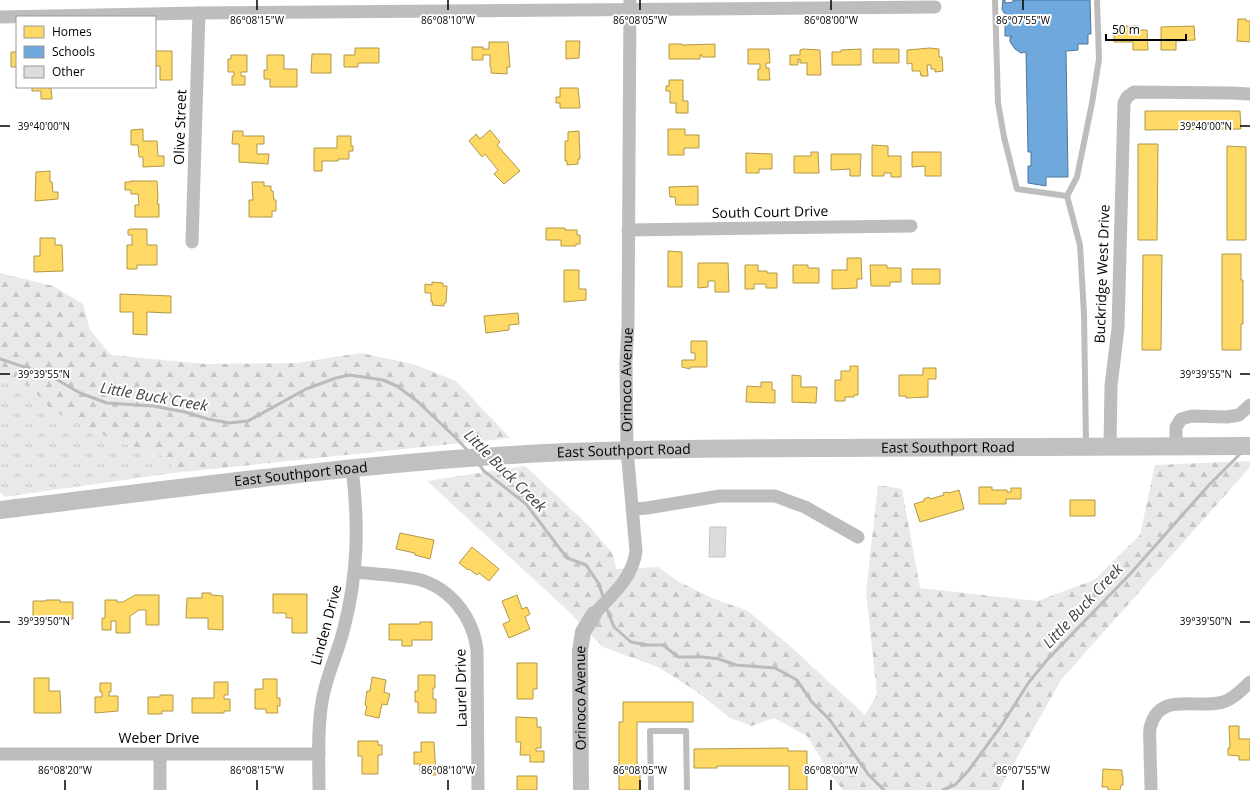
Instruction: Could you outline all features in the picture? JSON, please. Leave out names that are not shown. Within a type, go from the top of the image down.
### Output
[{"type":"main road","name":"East Southport Road","points":[[0,510],[352,468],[498,456],[627,450],[1250,446]]},
{"type":"street","points":[[50,16],[630,5],[782,4],[935,7]]},
{"type":"street","name":"Orinoco Avenue","points":[[581,790],[580,651],[583,632],[594,614],[624,582],[632,567],[636,542],[627,450],[626,363],[628,325],[630,5]]},
{"type":"street","name":"Olive Street","points":[[192,242],[199,13]]},
{"type":"street","points":[[0,17],[16,17]]},
{"type":"street","name":"Buckridge West Drive","points":[[1110,446],[1111,386],[1118,328],[1124,103],[1127,97],[1134,92],[1250,94]]},
{"type":"street","name":"South Court Drive","points":[[628,230],[911,226]]},
{"type":"street","points":[[1176,446],[1176,427],[1180,419],[1192,416],[1227,417],[1239,415],[1250,405]]},
{"type":"street","name":"Linden Drive","points":[[319,790],[320,716],[324,691],[344,630],[352,596],[355,572],[357,520],[352,468]]},
{"type":"street","points":[[633,509],[720,496],[775,496],[805,507],[858,537]]},
{"type":"street","name":"Laurel Drive","points":[[355,572],[418,580],[431,584],[444,592],[455,602],[467,617],[473,631],[477,650],[478,790]]},
{"type":"street","points":[[1151,790],[1150,729],[1154,717],[1160,709],[1177,704],[1224,702],[1242,691],[1250,682]]},
{"type":"street","name":"Weber Drive","points":[[0,754],[319,754]]},
{"type":"street","points":[[160,754],[160,790]]},
{"type":"lane","points":[[995,0],[998,103],[1004,137],[1017,189],[1067,196]]},
{"type":"lane","points":[[1086,446],[1084,322],[1080,245],[1067,196],[1077,177],[1099,59],[1097,0]]},
{"type":"lane","points":[[651,790],[650,731],[686,731],[687,790]]},
{"type":"green space","points":[[0,273],[53,286],[83,304],[90,330],[111,355],[206,364],[296,363],[361,353],[413,364],[456,381],[510,438],[173,473],[169,458],[118,442],[52,411],[30,386],[0,380]]},
{"type":"green space","points":[[0,380],[30,386],[52,411],[118,442],[170,458],[173,473],[4,497],[0,492]]},
{"type":"green space","points":[[1250,461],[1250,467],[1061,680],[999,790],[843,790],[831,775],[807,736],[774,718],[752,726],[730,718],[696,691],[658,667],[603,647],[565,608],[427,481],[525,466],[589,526],[613,554],[616,569],[658,567],[679,582],[712,598],[748,611],[790,646],[865,715],[877,694],[866,592],[878,485],[902,489],[920,588],[1037,601],[1094,580],[1140,535],[1155,465]]},
{"type":"building: Homes","points":[[1238,19],[1246,19],[1246,21],[1250,21],[1250,42],[1237,41]]},
{"type":"building: Homes","points":[[1114,26],[1138,26],[1138,30],[1147,30],[1148,50],[1133,50],[1133,42],[1114,42]]},
{"type":"building: Homes","points":[[1194,26],[1195,40],[1176,41],[1176,50],[1161,50],[1161,27]]},
{"type":"building: Homes","points":[[566,41],[580,41],[579,58],[566,59]]},
{"type":"building: Homes","points":[[489,42],[508,42],[510,67],[507,67],[507,74],[491,73],[490,55],[483,55],[483,60],[472,60],[472,47],[483,47],[483,49],[489,49]]},
{"type":"building: Homes","points":[[669,44],[715,44],[715,57],[702,57],[702,55],[700,55],[700,59],[669,59]]},
{"type":"building: Homes","points":[[355,48],[379,48],[379,63],[358,63],[358,67],[344,67],[344,55],[355,55]]},
{"type":"building: Homes","points":[[930,48],[939,49],[939,57],[942,57],[943,71],[935,72],[935,69],[931,69],[931,65],[927,65],[928,76],[921,76],[920,71],[912,71],[912,63],[907,64],[907,50]]},
{"type":"building: Homes","points":[[748,49],[769,49],[770,63],[766,63],[766,68],[769,68],[770,80],[758,80],[758,69],[760,69],[760,64],[748,64]]},
{"type":"building: Homes","points":[[861,49],[861,65],[832,65],[832,52]]},
{"type":"building: Homes","points":[[873,49],[899,49],[899,63],[873,63]]},
{"type":"building: Homes","points":[[800,50],[820,50],[821,75],[807,75],[807,63],[800,63],[800,59],[798,59],[798,65],[790,65],[790,55],[800,55]]},
{"type":"building: Homes","points":[[156,51],[172,51],[172,80],[160,80],[160,66],[156,66]]},
{"type":"building: Homes","points":[[11,52],[16,52],[16,67],[11,67]]},
{"type":"building: Homes","points":[[312,54],[331,54],[331,73],[311,73]]},
{"type":"building: Homes","points":[[231,55],[247,55],[247,72],[241,72],[241,76],[245,76],[245,85],[232,85],[232,76],[234,76],[234,72],[228,72],[228,59],[231,59]]},
{"type":"building: Homes","points":[[267,55],[284,55],[284,69],[297,69],[297,87],[270,87],[270,79],[264,79],[264,70],[267,70]]},
{"type":"building: Homes","points":[[669,80],[683,80],[683,101],[688,101],[688,113],[676,113],[676,103],[670,103],[670,91],[666,91],[666,86],[669,86]]},
{"type":"building: Homes","points":[[32,88],[51,88],[52,99],[41,99],[41,91],[32,91]]},
{"type":"building: Homes","points":[[560,88],[578,88],[580,108],[560,108],[560,103],[556,103],[556,97],[560,97]]},
{"type":"building: Homes","points":[[1145,111],[1240,111],[1241,129],[1145,130]]},
{"type":"building: Homes","points":[[143,129],[143,141],[157,141],[158,156],[164,156],[164,166],[143,167],[143,157],[139,157],[138,145],[131,145],[131,130]]},
{"type":"building: Homes","points":[[668,129],[685,129],[685,135],[699,135],[699,148],[684,148],[684,155],[668,155]]},
{"type":"building: Homes","points":[[490,130],[500,142],[497,145],[520,171],[504,184],[494,174],[498,170],[485,154],[482,157],[469,141],[476,134],[480,139]]},
{"type":"building: Homes","points":[[233,131],[243,131],[243,136],[264,136],[264,144],[257,144],[257,154],[269,154],[268,164],[239,162],[239,144],[232,144]]},
{"type":"building: Homes","points":[[579,131],[580,159],[578,159],[578,164],[567,165],[567,161],[565,161],[565,141],[568,141],[568,132]]},
{"type":"building: Homes","points":[[337,136],[351,136],[351,146],[353,146],[353,151],[349,151],[349,159],[322,161],[322,171],[314,171],[314,148],[337,148]]},
{"type":"building: Homes","points":[[1138,144],[1158,144],[1157,240],[1138,240]]},
{"type":"building: Homes","points":[[872,145],[888,146],[888,156],[901,156],[901,177],[891,177],[891,173],[884,173],[884,176],[872,176]]},
{"type":"building: Homes","points":[[1227,146],[1246,147],[1246,240],[1227,240]]},
{"type":"building: Homes","points":[[811,152],[818,152],[819,173],[794,173],[794,156],[811,156]]},
{"type":"building: Homes","points":[[912,152],[941,152],[941,176],[925,176],[925,166],[912,167]]},
{"type":"building: Homes","points":[[746,153],[772,154],[772,169],[759,169],[759,173],[746,173]]},
{"type":"building: Homes","points":[[831,154],[861,154],[860,176],[850,176],[850,169],[831,170]]},
{"type":"building: Homes","points":[[50,171],[50,182],[52,182],[53,192],[58,192],[58,199],[35,201],[36,172]]},
{"type":"building: Homes","points":[[157,181],[157,204],[159,204],[159,217],[135,217],[135,205],[139,205],[138,194],[131,194],[131,190],[125,190],[125,182]]},
{"type":"building: Homes","points":[[252,182],[264,182],[264,186],[271,186],[274,200],[276,200],[276,211],[272,211],[272,217],[249,217],[249,200],[253,200]]},
{"type":"building: Homes","points":[[698,186],[698,205],[676,205],[675,197],[670,197],[669,187]]},
{"type":"building: Homes","points":[[546,228],[565,228],[565,230],[577,230],[577,235],[580,235],[580,244],[576,244],[576,246],[561,246],[561,240],[546,240]]},
{"type":"building: Homes","points":[[147,229],[147,245],[157,245],[157,265],[137,265],[137,269],[127,269],[127,245],[132,245],[132,235],[128,235],[128,230]]},
{"type":"building: Homes","points":[[40,238],[55,238],[55,245],[62,245],[63,271],[34,272],[34,256],[40,256]]},
{"type":"building: Homes","points":[[668,251],[682,252],[682,287],[668,287]]},
{"type":"building: Homes","points":[[1222,254],[1241,254],[1241,280],[1243,280],[1243,324],[1241,324],[1241,350],[1222,350]]},
{"type":"building: Homes","points":[[1143,255],[1162,255],[1161,350],[1142,350]]},
{"type":"building: Homes","points":[[847,258],[861,258],[862,279],[857,279],[857,288],[832,289],[832,270],[847,270]]},
{"type":"building: Homes","points":[[698,263],[728,263],[729,292],[715,292],[715,281],[708,281],[708,287],[698,288]]},
{"type":"building: Homes","points":[[745,265],[758,265],[758,271],[777,273],[777,288],[766,288],[766,284],[754,284],[754,289],[745,289]]},
{"type":"building: Homes","points":[[793,265],[808,265],[808,268],[819,268],[819,283],[793,283]]},
{"type":"building: Homes","points":[[870,265],[887,265],[887,268],[901,268],[901,282],[890,282],[890,286],[871,286]]},
{"type":"building: Homes","points":[[912,269],[940,269],[940,284],[912,284]]},
{"type":"building: Homes","points":[[564,270],[579,270],[579,289],[586,289],[586,300],[564,302]]},
{"type":"building: Homes","points":[[432,282],[443,283],[443,286],[447,286],[446,303],[444,303],[444,306],[432,305],[433,302],[431,302],[431,293],[425,293],[425,284],[432,285]]},
{"type":"building: Homes","points":[[120,294],[171,296],[171,313],[147,312],[147,335],[133,334],[133,312],[120,312]]},
{"type":"building: Homes","points":[[518,313],[519,324],[509,325],[509,330],[486,333],[484,316]]},
{"type":"building: Homes","points":[[691,341],[707,341],[707,367],[690,367],[690,369],[682,367],[682,360],[695,360],[695,353],[691,353]]},
{"type":"building: Homes","points":[[850,366],[858,366],[858,395],[854,395],[854,397],[845,397],[845,401],[835,401],[835,380],[841,380],[841,371],[850,371]]},
{"type":"building: Homes","points":[[923,368],[936,368],[936,379],[928,379],[928,397],[906,398],[906,396],[899,396],[899,375],[923,375]]},
{"type":"building: Homes","points":[[792,375],[801,376],[801,387],[817,387],[816,403],[792,402]]},
{"type":"building: Homes","points":[[761,382],[772,382],[772,390],[775,390],[775,403],[746,402],[747,386],[761,387]]},
{"type":"building: Homes","points":[[979,487],[992,487],[992,490],[1007,490],[1007,492],[1011,492],[1011,488],[1021,488],[1021,499],[1006,499],[1006,504],[979,504]]},
{"type":"building: Homes","points":[[959,490],[964,509],[920,522],[914,504],[924,501],[924,499],[929,497],[930,499],[944,495],[943,493]]},
{"type":"building: Homes","points":[[1070,500],[1095,500],[1095,516],[1070,516]]},
{"type":"building: Homes","points":[[400,533],[434,540],[430,559],[415,555],[415,553],[396,549]]},
{"type":"building: Homes","points":[[472,547],[499,569],[489,581],[479,573],[477,575],[459,563]]},
{"type":"building: Homes","points":[[202,593],[211,593],[211,595],[223,596],[223,630],[208,629],[208,618],[186,618],[187,598],[202,598]]},
{"type":"building: Homes","points":[[273,594],[307,594],[307,633],[292,633],[292,618],[286,618],[286,613],[273,613]]},
{"type":"building: Homes","points":[[135,595],[159,595],[159,625],[146,625],[146,610],[139,610],[130,616],[130,633],[116,633],[116,621],[111,621],[111,630],[102,630],[102,618],[105,618],[105,600],[117,600],[117,602],[123,602]]},
{"type":"building: Homes","points":[[517,595],[522,609],[527,607],[530,614],[525,617],[530,629],[509,638],[503,624],[510,621],[502,601]]},
{"type":"building: Homes","points":[[46,600],[73,602],[73,619],[33,619],[33,601]]},
{"type":"building: Homes","points":[[420,622],[432,622],[432,640],[412,640],[412,646],[402,646],[402,640],[389,640],[389,624],[420,624]]},
{"type":"building: Homes","points":[[517,663],[537,663],[537,689],[533,689],[533,699],[517,699]]},
{"type":"building: Homes","points":[[418,675],[435,675],[433,699],[436,699],[436,713],[418,713],[418,702],[415,702],[415,691],[418,691]]},
{"type":"building: Homes","points":[[372,677],[386,680],[384,692],[390,694],[387,705],[382,704],[379,718],[365,715],[367,706],[365,705],[367,691],[370,691]]},
{"type":"building: Homes","points":[[34,678],[49,678],[49,691],[60,691],[61,713],[34,713]]},
{"type":"building: Homes","points":[[263,679],[277,679],[277,698],[280,698],[280,706],[277,706],[278,713],[266,713],[266,709],[255,709],[255,689],[263,689]]},
{"type":"building: Homes","points":[[214,682],[228,682],[228,695],[224,695],[224,699],[230,699],[230,711],[224,711],[224,713],[192,713],[192,698],[214,698]]},
{"type":"building: Homes","points":[[100,683],[111,683],[111,692],[109,692],[109,696],[118,696],[118,711],[95,713],[95,697],[102,697],[102,692],[100,692]]},
{"type":"building: Homes","points":[[160,695],[173,695],[173,711],[162,711],[162,714],[148,714],[148,697],[160,697]]},
{"type":"building: Homes","points":[[623,702],[693,702],[693,722],[637,722],[637,769],[640,769],[640,790],[619,790],[619,722],[623,722]]},
{"type":"building: Homes","points":[[516,717],[537,718],[537,727],[541,727],[541,748],[536,748],[536,751],[544,751],[544,762],[530,762],[530,755],[520,755],[521,742],[516,742]]},
{"type":"building: Homes","points":[[1229,726],[1239,726],[1239,739],[1250,739],[1250,760],[1239,760],[1239,756],[1228,755],[1228,748],[1230,748]]},
{"type":"building: Homes","points":[[358,741],[378,741],[378,745],[382,745],[382,755],[378,755],[378,774],[362,774],[362,756],[358,756]]},
{"type":"building: Homes","points":[[421,742],[434,742],[436,775],[420,774],[420,764],[414,764],[414,752],[421,752]]},
{"type":"building: Homes","points":[[788,748],[788,751],[807,751],[807,790],[789,790],[789,766],[717,766],[717,768],[694,768],[694,749]]},
{"type":"building: Homes","points":[[1103,769],[1122,770],[1123,785],[1121,785],[1120,790],[1108,790],[1108,787],[1102,787]]},
{"type":"building: Homes","points":[[517,776],[537,776],[537,790],[517,790]]},
{"type":"building: Schools","points":[[1003,0],[1005,0],[1005,3],[1013,2],[1013,0],[1090,0],[1091,34],[1088,34],[1088,44],[1078,44],[1078,50],[1066,51],[1068,177],[1046,177],[1046,186],[1028,183],[1028,166],[1031,166],[1031,152],[1028,152],[1026,52],[1021,53],[1015,49],[1010,42],[1010,37],[1012,36],[1005,36],[1005,13],[1002,9]]},
{"type":"building: Other","points":[[710,527],[726,527],[725,557],[709,557]]},
{"type":"waterway","name":"Little Buck Creek","points":[[0,359],[49,375],[80,393],[107,403],[153,406],[229,423],[248,421],[306,389],[336,378],[350,375],[383,380],[397,386],[417,401],[468,451]]},
{"type":"waterway","name":"Little Buck Creek","points":[[943,790],[955,785],[969,770],[1001,726],[1029,682],[1047,660],[1131,573],[1209,485],[1242,452]]},
{"type":"waterway","name":"Little Buck Creek","points":[[478,463],[484,471],[526,504],[567,558],[586,565],[599,584],[604,600]]},
{"type":"waterway","name":"Little Buck Creek","points":[[606,607],[614,627],[631,642],[648,645],[663,645],[678,657],[703,657],[719,659],[736,665],[775,668],[797,680],[811,701],[830,720],[868,774],[884,790]]}]
